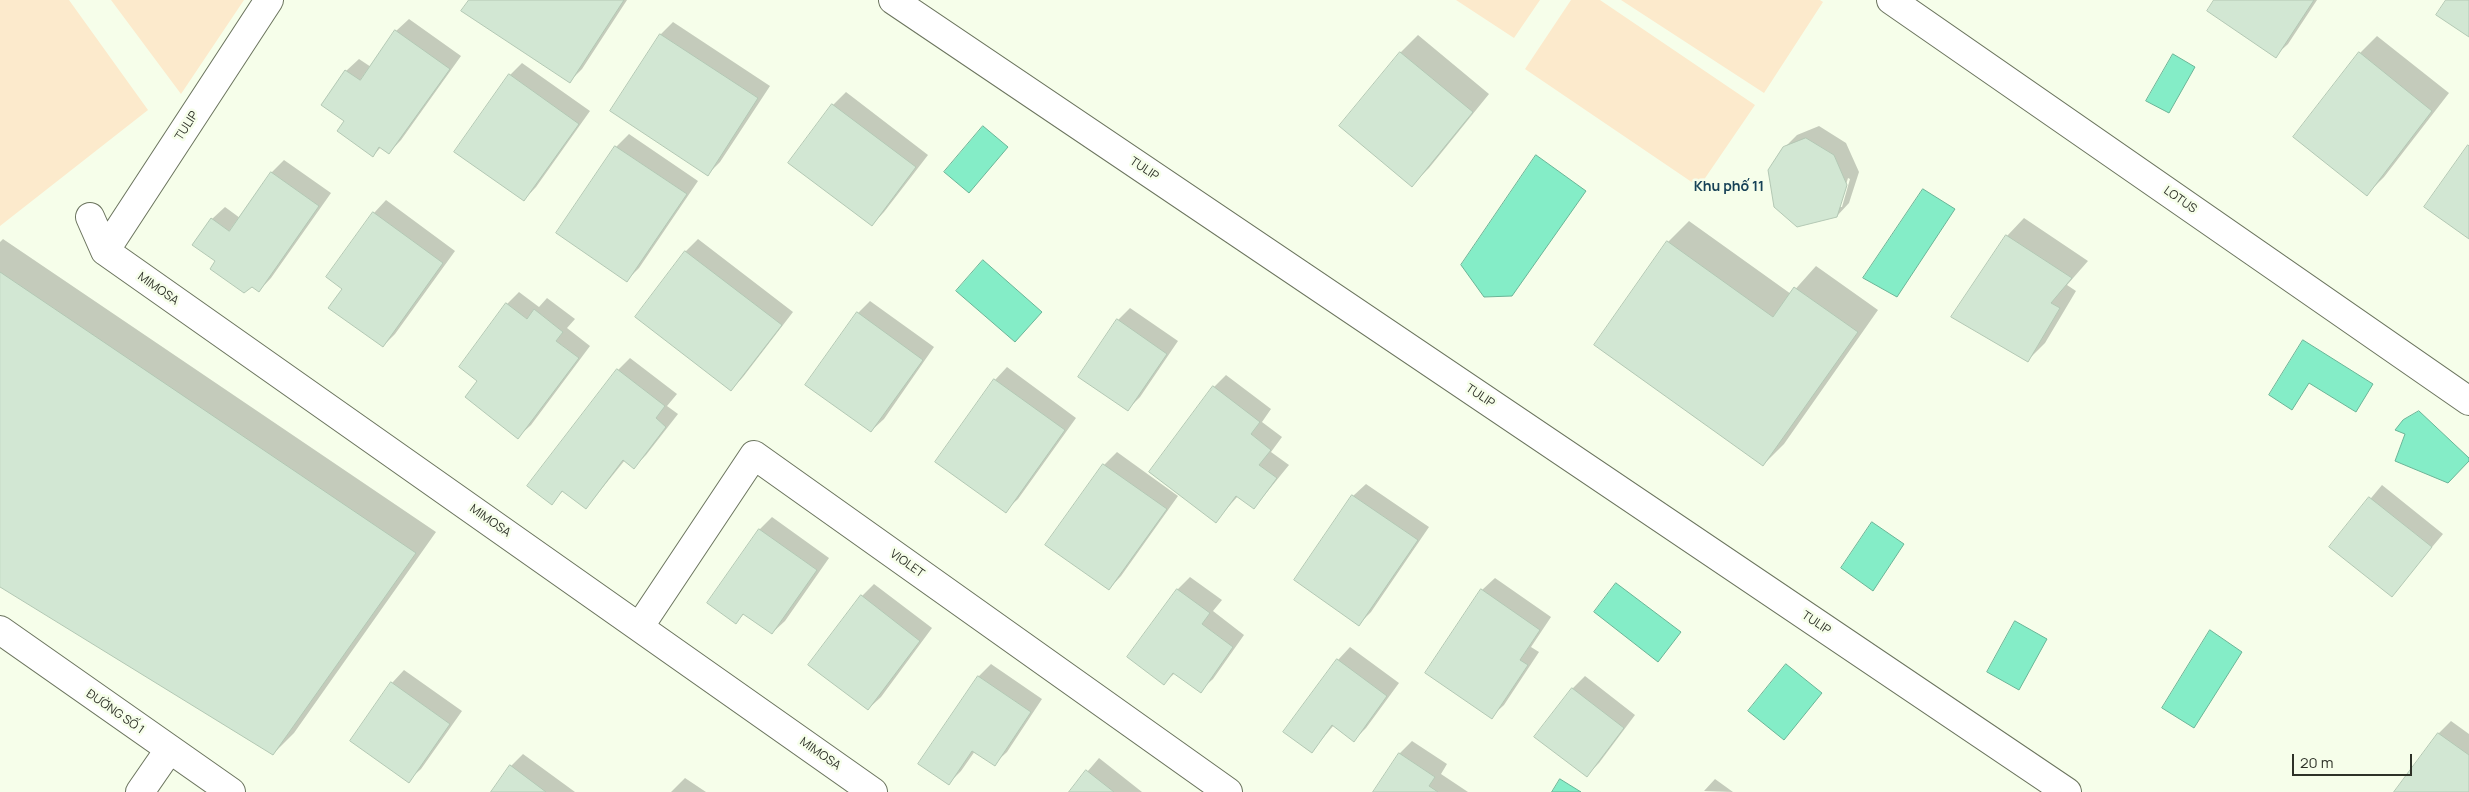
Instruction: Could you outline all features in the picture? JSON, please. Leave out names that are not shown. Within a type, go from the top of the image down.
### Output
[{"type":"street","name":"TULIP","points":[[105,252],[269,0]]},
{"type":"street","name":"TULIP","points":[[893,0],[2067,792]]},
{"type":"street","name":"LOTUS","points":[[1891,0],[2469,401]]},
{"type":"street","points":[[90,217],[105,252]]},
{"type":"street","name":"MIMOSA","points":[[105,252],[640,626],[873,792]]},
{"type":"street","name":"VIOLET","points":[[640,626],[754,455],[1228,792]]},
{"type":"street","name":"ĐƯỜNG SỐ 1","points":[[0,630],[231,792]]},
{"type":"street","points":[[140,792],[169,750]]},
{"type":"shaded area","points":[[0,0],[69,0],[148,110],[0,226]]},
{"type":"shaded area","points":[[111,0],[244,0],[181,94]]},
{"type":"shaded area","points":[[1456,0],[1540,0],[1514,38]]},
{"type":"shaded area","points":[[1571,0],[1600,0],[1755,105],[1699,187],[1525,69]]},
{"type":"shaded area","points":[[1621,0],[1820,0],[1823,2],[1764,93]]},
{"type":"shaded area","points":[[2173,54],[2195,67],[2169,113],[2146,101]]},
{"type":"shaded area","points":[[983,126],[1008,147],[969,193],[944,172]]},
{"type":"shaded area","points":[[1536,155],[1586,191],[1512,296],[1484,297],[1461,265]]},
{"type":"shaded area","points":[[1923,189],[1955,209],[1897,297],[1863,278]]},
{"type":"shaded area","points":[[983,260],[1042,312],[1015,342],[956,291]]},
{"type":"shaded area","points":[[2303,340],[2373,384],[2356,412],[2309,383],[2292,410],[2269,395]]},
{"type":"shaded area","points":[[2419,411],[2469,458],[2469,461],[2448,483],[2395,461],[2405,434],[2395,430],[2403,420]]},
{"type":"shaded area","points":[[1872,522],[1904,544],[1873,591],[1841,568]]},
{"type":"shaded area","points":[[1616,583],[1681,632],[1658,662],[1594,612]]},
{"type":"shaded area","points":[[2015,621],[2047,639],[2019,690],[1987,672]]},
{"type":"shaded area","points":[[2210,630],[2242,652],[2194,728],[2162,708]]},
{"type":"shaded area","points":[[1786,664],[1822,693],[1784,740],[1748,711]]},
{"type":"shaded area","points":[[1560,779],[1581,792],[1552,792]]},
{"type":"building","points":[[469,0],[624,0],[570,83],[461,11]]},
{"type":"building","points":[[2214,0],[2314,0],[2276,58],[2207,11]]},
{"type":"building","points":[[2446,0],[2469,0],[2469,37],[2436,15]]},
{"type":"building","points":[[395,30],[450,69],[389,154],[379,147],[373,157],[337,131],[344,121],[321,105],[345,70],[360,80]]},
{"type":"building","points":[[660,34],[758,98],[708,176],[610,111]]},
{"type":"building","points":[[1400,52],[1473,112],[1412,187],[1339,126]]},
{"type":"building","points":[[2359,52],[2432,111],[2367,196],[2293,137]]},
{"type":"building","points":[[509,74],[579,124],[524,201],[454,152]]},
{"type":"building","points":[[832,104],[916,167],[872,226],[788,163]]},
{"type":"building","points":[[1806,138],[1834,155],[1847,185],[1837,217],[1797,227],[1774,207],[1768,170],[1783,147]]},
{"type":"building","points":[[615,146],[687,194],[627,282],[556,233]]},
{"type":"building","points":[[2469,146],[2469,239],[2424,207]]},
{"type":"building","points":[[271,172],[319,206],[259,292],[252,287],[244,293],[210,269],[215,261],[192,245],[211,218],[229,231]]},
{"type":"building","points":[[373,212],[443,263],[383,347],[328,308],[342,289],[326,277]]},
{"type":"building","points":[[2006,235],[2072,278],[2051,303],[2060,308],[2028,362],[1951,317]]},
{"type":"building","points":[[1667,241],[1773,317],[1794,287],[1858,332],[1763,466],[1594,345]]},
{"type":"building","points":[[685,251],[782,325],[731,391],[635,317]]},
{"type":"building","points":[[0,272],[416,553],[273,755],[0,587]]},
{"type":"building","points":[[506,303],[527,319],[534,309],[563,332],[556,341],[579,358],[518,439],[465,397],[477,381],[459,367]]},
{"type":"building","points":[[857,312],[923,360],[871,432],[805,385]]},
{"type":"building","points":[[1117,319],[1167,354],[1128,411],[1078,377]]},
{"type":"building","points":[[617,369],[665,406],[656,418],[666,427],[634,469],[623,460],[586,509],[562,491],[552,505],[527,486]]},
{"type":"building","points":[[994,379],[1065,430],[1006,513],[935,462]]},
{"type":"building","points":[[1213,386],[1260,422],[1251,434],[1271,450],[1259,465],[1277,478],[1254,509],[1236,496],[1216,523],[1149,472]]},
{"type":"building","points":[[1103,464],[1167,509],[1109,590],[1045,545]]},
{"type":"building","points":[[1352,495],[1418,540],[1359,626],[1294,580]]},
{"type":"building","points":[[2369,497],[2432,547],[2392,597],[2329,547]]},
{"type":"building","points":[[759,529],[817,570],[772,634],[743,614],[736,624],[707,603]]},
{"type":"building","points":[[1177,589],[1210,613],[1202,624],[1233,647],[1201,693],[1173,673],[1164,685],[1127,657]]},
{"type":"building","points":[[1481,589],[1540,630],[1520,660],[1528,665],[1492,719],[1425,673]]},
{"type":"building","points":[[861,595],[920,641],[868,710],[808,665]]},
{"type":"building","points":[[1337,659],[1387,696],[1354,742],[1332,725],[1312,753],[1283,732]]},
{"type":"building","points":[[978,676],[1031,712],[995,766],[972,751],[949,785],[918,764]]},
{"type":"building","points":[[391,682],[450,724],[409,783],[350,741]]},
{"type":"building","points":[[1572,688],[1624,728],[1587,777],[1534,737]]},
{"type":"building","points":[[2438,733],[2469,755],[2469,792],[2394,792]]},
{"type":"building","points":[[1399,753],[1435,777],[1429,786],[1438,792],[1373,792]]},
{"type":"building","points":[[510,765],[546,792],[491,792]]},
{"type":"building","points":[[1086,770],[1114,792],[1069,792]]},
{"type":"district","name":"Khu phố 11","points":[[1729,187]]}]
